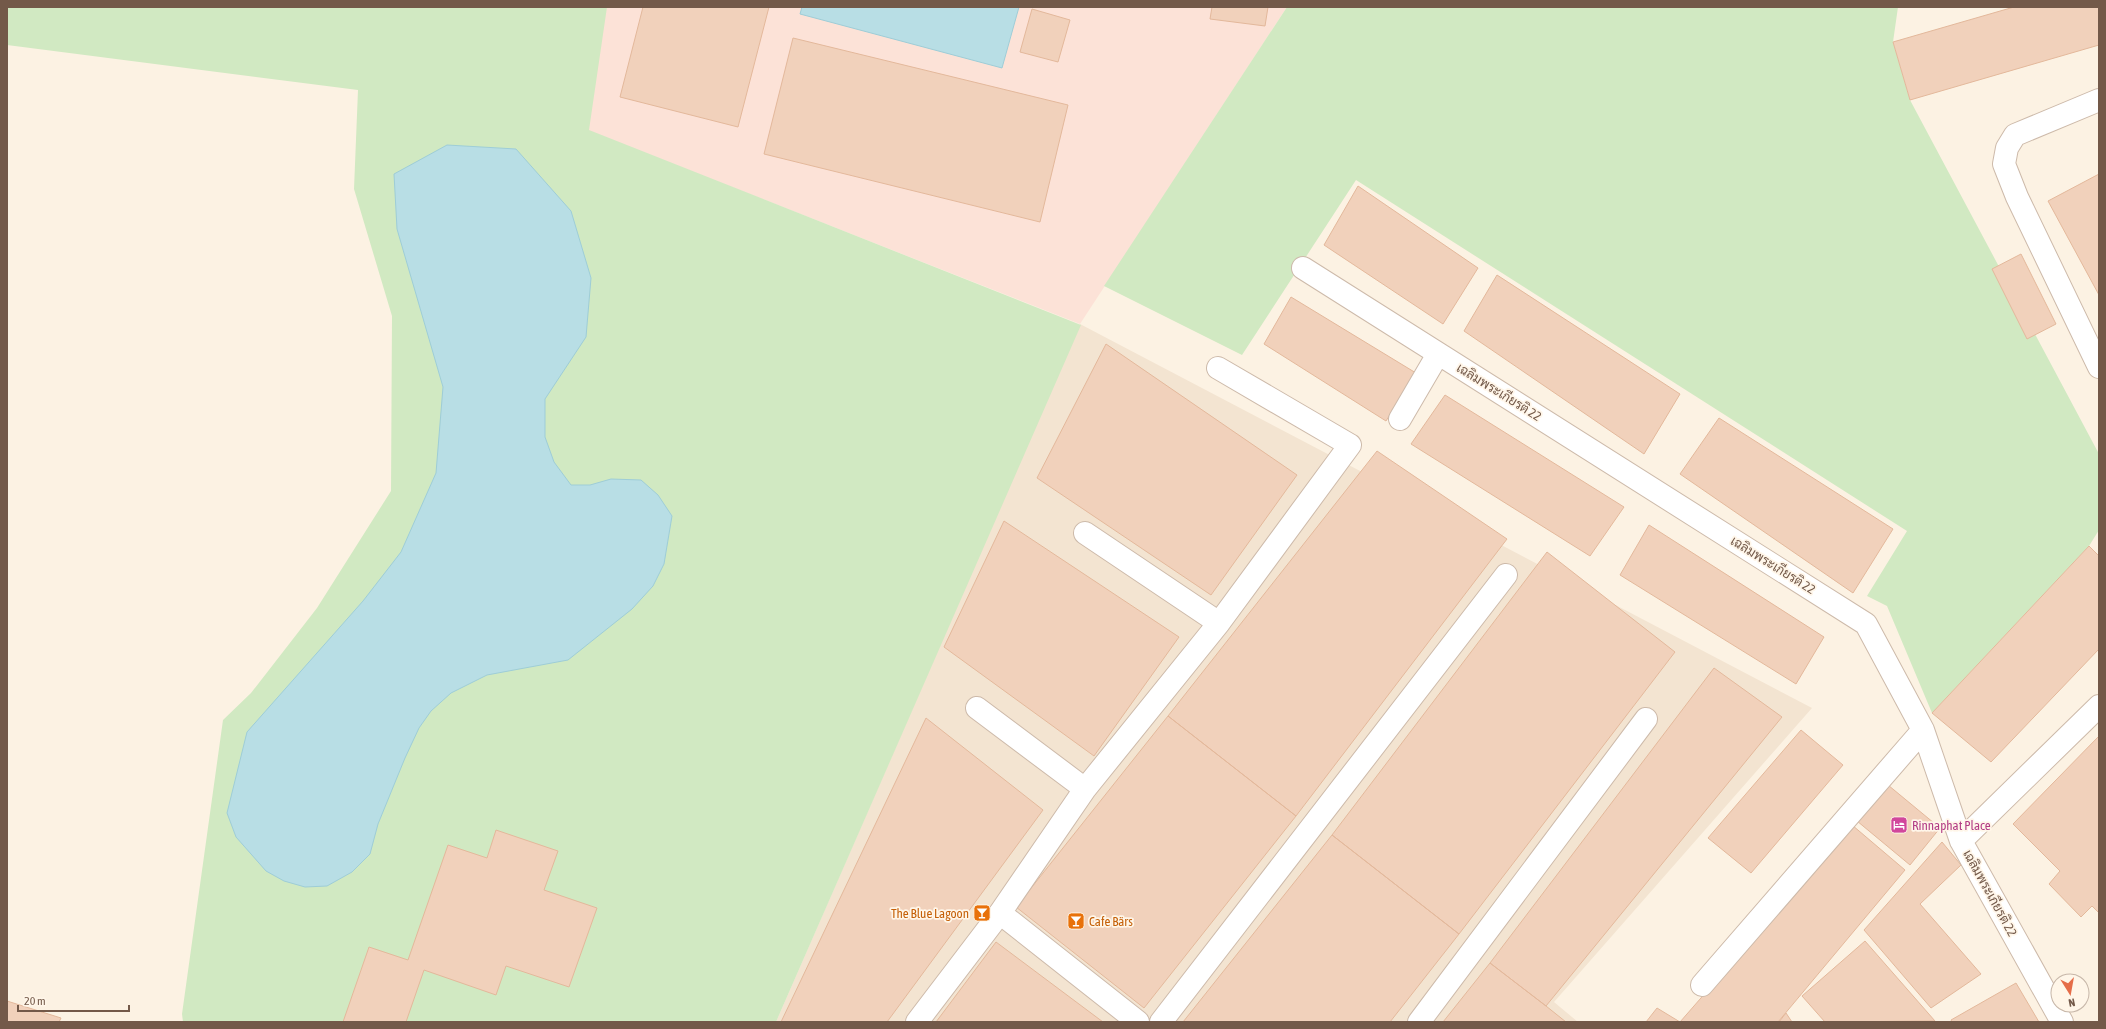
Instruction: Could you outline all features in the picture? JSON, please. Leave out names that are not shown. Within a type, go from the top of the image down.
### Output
[{"type":"street","points":[[2099,100],[2015,135],[2008,148],[2004,164],[2017,197],[2099,367]]},
{"type":"street","name":"เฉลิมพระเกียรติ 22","points":[[1303,268],[1866,624],[1923,730],[1961,841],[2062,1022]]},
{"type":"street","points":[[1400,419],[1438,354]]},
{"type":"street","points":[[917,1022],[1000,914],[1085,790],[1219,623],[1350,445],[1218,368]]},
{"type":"street","points":[[1085,533],[1219,623]]},
{"type":"street","points":[[1161,1022],[1506,575]]},
{"type":"street","points":[[1961,841],[2099,706]]},
{"type":"street","points":[[977,708],[1085,790]]},
{"type":"street","points":[[1419,1022],[1646,719]]},
{"type":"street","points":[[1702,985],[1923,730]]},
{"type":"street","points":[[1000,914],[1138,1022]]},
{"type":"shaded area","points":[[602,7],[1287,7],[1080,324],[582,128]]},
{"type":"shaded area","points":[[1080,324],[1812,708],[1554,1002],[1578,1022],[776,1022]]},
{"type":"green space","points":[[7,7],[607,7],[589,130],[1081,325],[776,1022],[183,1022],[182,1014],[223,720],[251,693],[317,608],[391,491],[392,316],[354,189],[358,90],[7,45]]},
{"type":"green space","points":[[1287,7],[1898,7],[1893,42],[1910,100],[2099,454],[2099,530],[2089,546],[1932,713],[1887,606],[1867,596],[1907,531],[1356,180],[1242,355],[1104,286]]},
{"type":"water","points":[[802,7],[1019,7],[1002,68],[800,14]]},
{"type":"water","points":[[447,145],[516,149],[571,211],[591,278],[586,337],[545,399],[545,437],[554,462],[571,485],[590,485],[611,479],[641,480],[658,495],[672,516],[664,564],[653,586],[632,609],[568,660],[487,675],[451,693],[431,711],[419,728],[378,824],[370,854],[352,872],[327,886],[305,887],[284,881],[266,871],[236,837],[227,813],[247,732],[363,601],[401,552],[436,473],[443,387],[397,229],[394,174]]},
{"type":"building","points":[[643,7],[769,7],[738,127],[620,97]]},
{"type":"building","points":[[1212,7],[1268,7],[1265,26],[1210,19]]},
{"type":"building","points":[[2014,7],[2099,7],[2099,45],[1910,100],[1893,42]]},
{"type":"building","points":[[1032,9],[1070,20],[1058,62],[1020,52]]},
{"type":"building","points":[[793,38],[1068,105],[1040,222],[764,154]]},
{"type":"building","points":[[2099,174],[2099,295],[2048,201]]},
{"type":"building","points":[[1358,186],[1478,268],[1443,324],[1324,245]]},
{"type":"building","points":[[2021,254],[2056,324],[2027,339],[1992,269]]},
{"type":"building","points":[[1497,275],[1680,394],[1644,454],[1464,331]]},
{"type":"building","points":[[1291,297],[1416,373],[1386,421],[1264,344]]},
{"type":"building","points":[[1106,344],[1297,475],[1211,595],[1037,478]]},
{"type":"building","points":[[1445,395],[1624,507],[1590,556],[1411,444]]},
{"type":"building","points":[[1719,418],[1893,529],[1853,593],[1680,474]]},
{"type":"building","points":[[1377,451],[1507,539],[1296,816],[1168,716]]},
{"type":"building","points":[[1004,521],[1179,637],[1094,756],[944,647]]},
{"type":"building","points":[[1649,525],[1824,637],[1796,684],[1620,575]]},
{"type":"building","points":[[2089,546],[2099,556],[2099,649],[1991,762],[1932,713]]},
{"type":"building","points":[[1547,552],[1675,652],[1459,934],[1332,835]]},
{"type":"building","points":[[1714,668],[1782,717],[1546,1006],[1490,963]]},
{"type":"building","points":[[1168,716],[1296,816],[1144,1008],[1016,907]]},
{"type":"building","points":[[926,718],[1043,810],[887,1022],[781,1022]]},
{"type":"building","points":[[1801,730],[1843,765],[1751,873],[1708,838]]},
{"type":"building","points":[[2099,736],[2099,913],[2092,906],[2081,917],[2049,884],[2060,871],[2013,824]]},
{"type":"building","name":"Rinnaphat Place","points":[[1888,785],[1940,828],[1910,865],[1857,821]]},
{"type":"building","points":[[1852,825],[1905,870],[1778,1022],[1680,1022]]},
{"type":"building","points":[[496,830],[558,851],[544,890],[597,908],[569,987],[506,966],[496,995],[424,970],[406,1022],[343,1022],[369,947],[408,960],[448,845],[487,858]]},
{"type":"building","points":[[1332,835],[1459,934],[1390,1022],[1183,1022]]},
{"type":"building","points":[[1942,842],[1961,865],[1920,904],[1981,974],[1931,1008],[1864,930]]},
{"type":"building","points":[[1865,941],[1935,1021],[1825,1022],[1802,996]]},
{"type":"building","points":[[996,942],[1103,1022],[936,1022]]},
{"type":"building","points":[[1490,963],[1546,1006],[1566,1022],[1443,1022]]},
{"type":"building","points":[[2016,983],[2039,1022],[1952,1022],[1951,1020]]},
{"type":"building","points":[[7,1001],[61,1018],[59,1022],[7,1022]]},
{"type":"building","points":[[1657,1008],[1680,1022],[1646,1022]]},
{"type":"building","points":[[1786,1013],[1792,1022],[1779,1022]]},
{"type":"place","name":"Rinnaphat Place","points":[[1899,825]]},
{"type":"place","name":"The Blue Lagoon","points":[[982,913]]},
{"type":"place","name":"Cafe Bärs","points":[[1076,921]]}]
